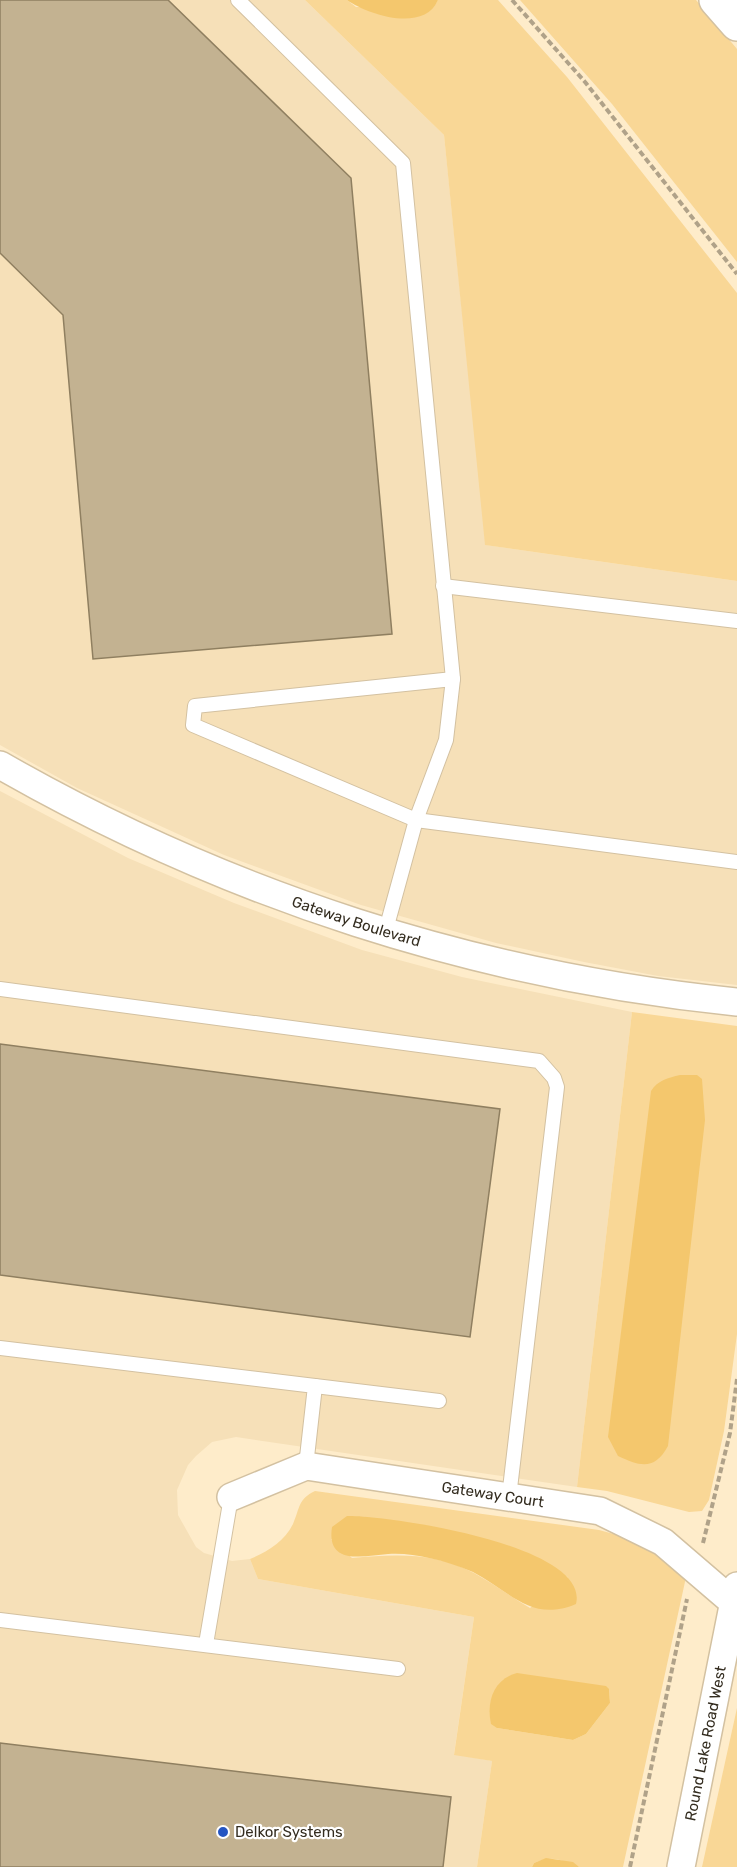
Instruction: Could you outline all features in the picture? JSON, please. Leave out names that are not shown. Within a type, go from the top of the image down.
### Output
[{"type":"highway","points":[[716,0],[737,24]]},
{"type":"street","name":"Gateway Boulevard","points":[[0,765],[40,788],[165,850],[255,889],[385,933],[446,951],[525,969],[608,984],[737,1002]]},
{"type":"street","name":"Gateway Court","points":[[306,1466],[600,1511],[663,1542],[695,1570],[735,1594]]},
{"type":"street","points":[[231,1497],[306,1466]]},
{"type":"street","name":"Round Lake Road West","points":[[681,1867],[735,1594]]},
{"type":"lane","points":[[238,0],[403,163],[453,678],[446,741],[416,820],[385,933]]},
{"type":"lane","points":[[443,586],[737,621]]},
{"type":"lane","points":[[453,678],[195,706],[193,725],[416,820],[737,862]]},
{"type":"lane","points":[[0,989],[539,1061],[548,1069],[557,1087],[509,1497]]},
{"type":"lane","points":[[0,1348],[438,1401]]},
{"type":"lane","points":[[306,1466],[315,1386]]},
{"type":"lane","points":[[206,1644],[231,1497]]},
{"type":"lane","points":[[0,1620],[398,1668]]},
{"type":"path","points":[[512,0],[585,81],[737,274]]},
{"type":"path","points":[[630,1867],[680,1625],[730,1433],[737,1379]]},
{"type":"shaded area","points":[[0,0],[305,0],[444,135],[486,545],[737,581],[737,985],[658,976],[584,962],[496,943],[361,905],[224,855],[77,788],[0,745]]},
{"type":"shaded area","points":[[305,0],[347,0],[356,7],[435,5],[438,0],[498,0],[567,77],[737,293],[737,581],[485,545],[444,135]]},
{"type":"shaded area","points":[[347,0],[438,0],[431,10],[421,16],[395,18],[368,11]]},
{"type":"shaded area","points":[[520,0],[696,0],[737,49],[737,262],[612,104]]},
{"type":"shaded area","points":[[0,791],[128,858],[234,903],[362,950],[462,977],[632,1012],[577,1487],[236,1437],[212,1442],[196,1456],[188,1465],[177,1490],[178,1515],[196,1547],[204,1553],[232,1561],[250,1559],[258,1579],[474,1617],[454,1754],[492,1761],[477,1867],[0,1867]]},
{"type":"shaded area","points":[[632,1012],[737,1026],[737,1334],[724,1431],[709,1500],[702,1511],[689,1512],[607,1491],[577,1487]]},
{"type":"shaded area","points":[[697,1075],[702,1079],[705,1120],[668,1446],[653,1463],[640,1464],[618,1456],[608,1437],[651,1091],[667,1078]]},
{"type":"shaded area","points":[[315,1491],[599,1530],[687,1554],[688,1568],[623,1867],[579,1867],[547,1859],[534,1863],[532,1867],[477,1867],[492,1761],[454,1755],[474,1617],[258,1579],[250,1559],[269,1550],[285,1536],[293,1524],[302,1501]],"holes":[[[331,1539],[568,1577],[530,1608],[460,1566],[415,1556],[352,1558]],[[609,1689],[610,1703],[586,1734],[573,1740],[497,1728]]]},
{"type":"shaded area","points":[[347,1516],[402,1521],[441,1528],[521,1550],[552,1565],[572,1583],[576,1604],[546,1610],[533,1607],[473,1572],[424,1557],[388,1554],[358,1557],[341,1553],[335,1548],[332,1527]]},
{"type":"shaded area","points":[[517,1673],[606,1686],[609,1689],[610,1703],[586,1734],[573,1740],[497,1728],[491,1724],[490,1715],[493,1692],[503,1680]]},
{"type":"shaded area","points":[[737,1708],[737,1867],[702,1867]]},
{"type":"shaded area","points":[[546,1858],[573,1862],[579,1867],[532,1867],[534,1863]]},
{"type":"building","points":[[0,0],[168,0],[351,178],[392,634],[93,659],[63,315],[0,253]]},
{"type":"building","points":[[0,1044],[500,1109],[470,1337],[0,1275]]},
{"type":"building","name":"Delkor Systems","points":[[0,1743],[451,1797],[443,1867],[0,1867]]},
{"type":"place","name":"Delkor Systems","points":[[223,1832]]}]
